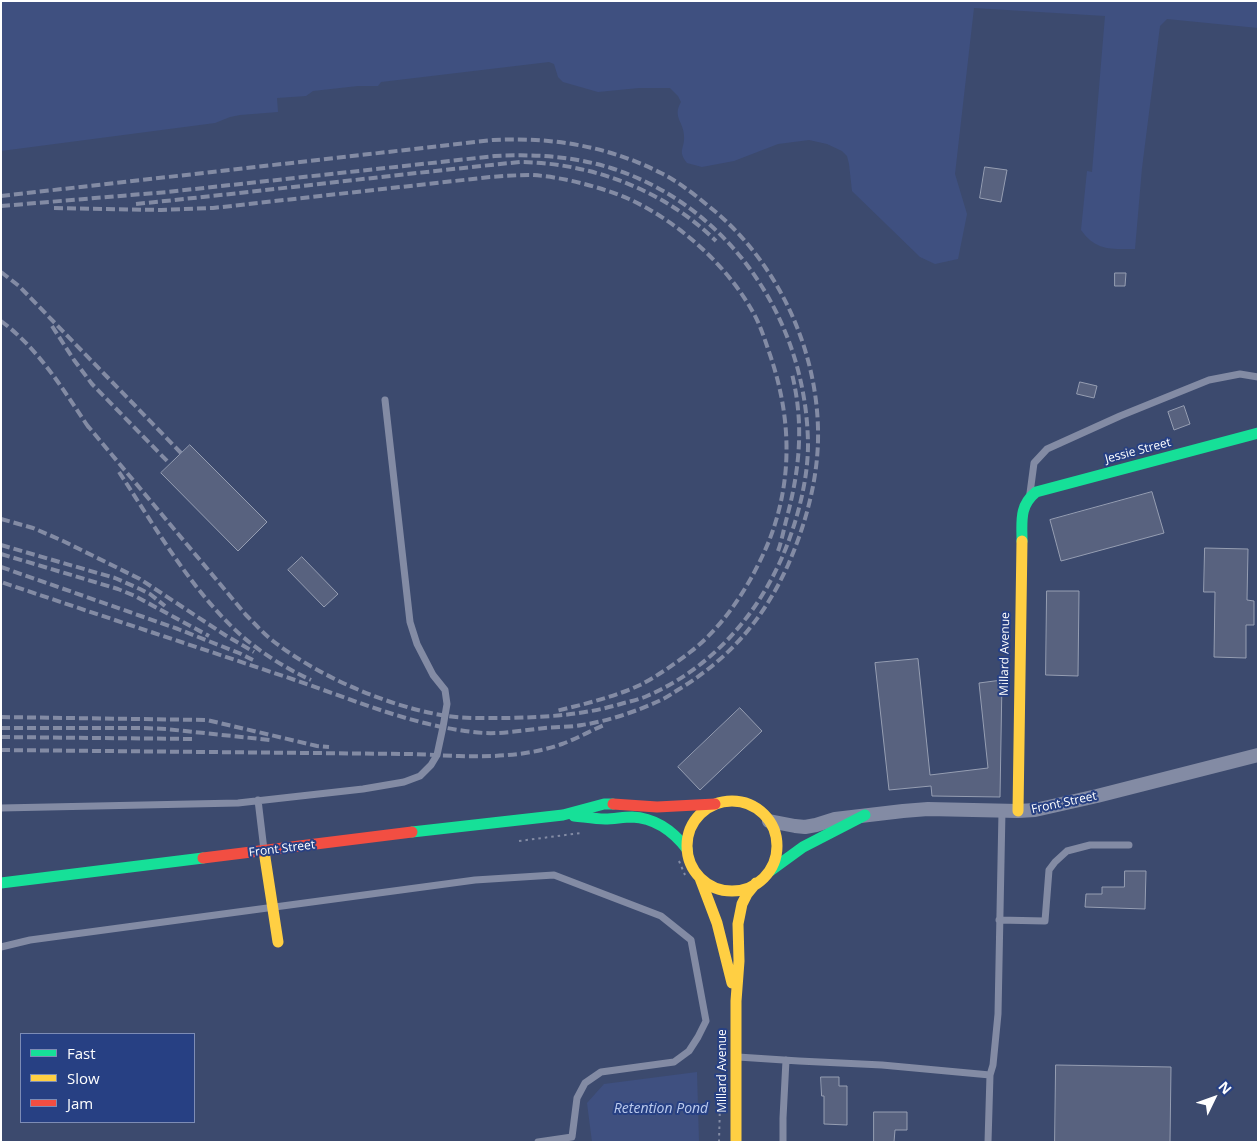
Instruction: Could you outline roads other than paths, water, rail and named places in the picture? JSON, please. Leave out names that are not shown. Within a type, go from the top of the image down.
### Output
[{"type":"street","name":"Jessie Street","points":[[1028,499],[1036,492],[1258,433]]},
{"type":"street","name":"Millard Avenue","points":[[1018,811],[1022,513],[1028,499]]},
{"type":"street","name":"Front Street","points":[[769,821],[805,827],[835,819],[928,809],[1035,810],[1258,755]]},
{"type":"street","points":[[729,801],[747,803],[759,810],[769,821],[775,834],[776,849],[773,864],[767,874],[756,883],[743,889],[728,890],[713,886],[700,878],[691,865],[687,849],[688,835],[694,821],[702,812],[715,804],[729,801]]},
{"type":"street","name":"Front Street","points":[[1,883],[563,815],[604,804],[657,807],[715,804]]},
{"type":"street","name":"Front Street","points":[[563,815],[605,820],[630,817],[646,819],[668,829],[687,849]]},
{"type":"street","name":"Front Street","points":[[767,874],[803,846],[866,815]]},
{"type":"street","points":[[264,851],[278,942]]},
{"type":"street","name":"Millard Avenue","points":[[700,878],[717,923],[736,1001]]},
{"type":"street","name":"Millard Avenue","points":[[736,1142],[738,918],[744,899],[756,883]]},
{"type":"lane","points":[[1028,499],[1034,463],[1047,449],[1120,416],[1209,380],[1240,374],[1258,378]]},
{"type":"lane","points":[[1,808],[238,803],[404,782],[420,776],[432,765],[437,755],[443,727],[446,704],[445,690],[416,644],[410,622],[385,400]]},
{"type":"lane","points":[[258,800],[264,851]]},
{"type":"lane","points":[[988,1142],[990,1075],[993,1065],[998,1014],[1002,811]]},
{"type":"lane","points":[[999,920],[1046,921],[1049,870],[1054,862],[1067,851],[1090,845],[1129,844]]},
{"type":"lane","points":[[1,946],[30,940],[475,880],[554,875],[661,916],[691,940],[706,1021],[698,1037],[689,1051],[674,1062],[600,1072],[585,1083],[577,1098],[573,1140],[538,1142]]},
{"type":"lane","points":[[737,1057],[882,1065],[990,1075]]},
{"type":"lane","points":[[783,1142],[786,1060]]},
{"type":"water","points":[[1,1],[1258,1],[1258,28],[1167,19],[1160,26],[1142,168],[1135,249],[1111,249],[1092,242],[1081,230],[1087,171],[1092,172],[1105,16],[974,8],[955,174],[967,214],[958,259],[935,264],[920,257],[852,191],[847,156],[842,151],[827,144],[809,140],[778,144],[734,161],[702,167],[687,163],[682,155],[684,131],[678,116],[681,102],[670,88],[639,88],[598,92],[563,82],[558,77],[554,64],[549,62],[381,82],[378,86],[358,86],[313,91],[306,96],[277,98],[278,112],[240,115],[215,123],[1,151]]},
{"type":"water","name":"Retention Pond","points":[[697,1072],[699,1142],[592,1142],[587,1103],[604,1084]]},
{"type":"railway","points":[[1,196],[493,140],[515,139],[558,142],[579,145],[621,156],[661,173],[690,192],[717,213],[740,235],[760,260],[778,287],[804,346],[812,377],[817,409],[818,441],[813,488],[805,520],[794,550],[779,584],[757,619],[744,635],[699,676],[666,697],[623,715],[582,725],[492,733],[435,726],[412,720],[1,582]]},
{"type":"railway","points":[[1,206],[167,192],[495,156],[525,155],[553,157],[611,168],[654,186],[692,210],[725,240],[754,274],[777,313],[794,355],[804,399],[808,445],[806,475],[800,506],[779,564],[768,585],[741,624],[708,658],[689,673],[669,685],[644,697],[609,707],[581,713],[552,716],[474,718],[449,716],[420,710],[375,696],[310,666],[273,641],[246,615],[87,425]]},
{"type":"railway","points":[[136,204],[520,162],[574,168],[626,183],[674,207],[716,241]]},
{"type":"railway","points":[[54,208],[161,210],[213,208],[490,177],[532,175],[582,183],[629,199],[666,220],[684,233],[716,263],[731,279],[756,318],[776,373],[781,397],[785,421],[786,469],[783,493],[769,541],[746,587],[726,617],[689,653],[666,670],[640,685],[610,697],[556,711]]},
{"type":"railway","points":[[1,272],[19,286],[181,453]]},
{"type":"railway","points":[[1,321],[28,345],[51,372],[91,431]]},
{"type":"railway","points":[[52,326],[92,384],[170,464]]},
{"type":"railway","points":[[778,551],[795,481],[799,445],[798,410],[792,374]]},
{"type":"railway","points":[[119,472],[176,559],[207,600],[243,637],[284,666],[311,680]]},
{"type":"railway","points":[[1,519],[33,528],[140,579],[254,652]]},
{"type":"railway","points":[[1,545],[115,578],[150,594],[165,606]]},
{"type":"railway","points":[[1,554],[118,589],[135,596],[209,636]]},
{"type":"railway","points":[[1,567],[178,629],[253,660]]},
{"type":"railway","points":[[1,717],[207,720],[317,746],[329,747]]},
{"type":"railway","points":[[1,750],[488,756],[525,753],[544,749],[567,742],[604,725]]},
{"type":"railway","points":[[1,728],[166,729],[270,740]]},
{"type":"railway","points":[[1,737],[194,739]]}]
